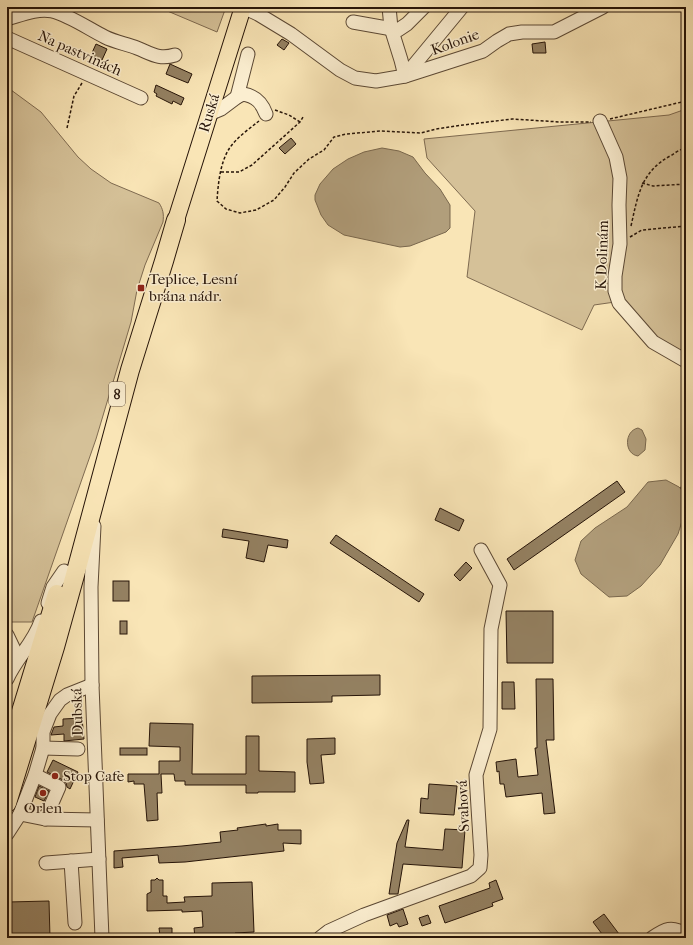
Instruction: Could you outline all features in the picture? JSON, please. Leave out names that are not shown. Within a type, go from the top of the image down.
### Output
[{"type":"highway","name":"8","points":[[14,809],[55,647],[130,370],[176,220]]},
{"type":"highway","name":"8","points":[[7,757],[107,426],[159,261],[176,220]]},
{"type":"main road","name":"Ruská","points":[[176,220],[208,114],[243,7]]},
{"type":"street","name":"Kolonie","points":[[243,7],[258,14],[291,34],[340,70],[355,78],[376,81],[405,76],[483,51],[509,34],[522,32],[554,32],[603,7]]},
{"type":"street","points":[[389,7],[391,28],[405,76]]},
{"type":"street","points":[[353,22],[398,30],[407,24],[424,7]]},
{"type":"street","name":"Kolonie","points":[[405,76],[462,7]]},
{"type":"street","points":[[7,19],[40,10],[53,12],[106,37],[157,57],[168,58],[175,56]]},
{"type":"street","name":"Na pastvinách","points":[[7,38],[141,98]]},
{"type":"street","points":[[237,97],[248,54]]},
{"type":"street","points":[[208,114],[221,109],[243,94],[247,94],[257,100],[266,114]]},
{"type":"street","name":"K Dolinám","points":[[600,121],[616,157],[620,178],[620,244],[615,276],[615,292],[619,303],[653,342],[686,361]]},
{"type":"street","name":"Dubská","points":[[99,486],[94,523],[92,561],[92,685],[102,938]]},
{"type":"street","name":"Svahová","points":[[320,938],[329,931],[364,915],[471,876],[480,868],[481,855],[476,775],[490,728],[491,629],[500,585],[481,550]]},
{"type":"street","points":[[7,679],[18,658],[25,651],[38,632],[53,587],[64,571]]},
{"type":"street","points":[[7,635],[18,658]]},
{"type":"street","points":[[7,834],[14,809],[35,775],[43,748],[43,732],[50,714],[60,700],[67,695],[92,685]]},
{"type":"street","points":[[43,748],[78,749]]},
{"type":"street","points":[[35,775],[58,786],[45,819]]},
{"type":"street","points":[[14,809],[45,819],[97,820]]},
{"type":"street","points":[[46,863],[99,859]]},
{"type":"street","points":[[71,861],[75,923]]},
{"type":"street","points":[[652,938],[665,929],[679,930],[686,934]]},
{"type":"path","points":[[66,128],[74,96],[89,74]]},
{"type":"path","points":[[300,122],[289,115],[276,110],[266,114],[236,140],[229,149],[223,163],[217,201],[226,209],[240,213],[256,210],[274,200],[294,173],[309,159],[324,150],[334,137],[346,134],[380,131],[421,133],[456,126],[512,119],[583,122],[600,121],[686,101]]},
{"type":"path","points":[[221,172],[239,172],[252,165],[300,122],[303,117]]},
{"type":"path","points":[[631,226],[642,183],[652,168],[663,159],[686,148]]},
{"type":"path","points":[[642,183],[653,186],[686,184]]},
{"type":"path","points":[[627,239],[634,233],[642,230],[686,226]]},
{"type":"shaded area","points":[[158,7],[226,7],[217,32]]},
{"type":"shaded area","points":[[7,87],[41,112],[78,157],[91,169],[111,183],[159,203],[163,216],[163,222],[145,265],[137,290],[131,322],[96,439],[32,622],[7,622]]},
{"type":"shaded area","points":[[686,109],[686,356],[656,339],[622,301],[594,305],[582,330],[467,277],[475,211],[427,158],[424,139],[669,115]]},
{"type":"shaded area","points":[[382,148],[399,151],[413,157],[440,189],[450,205],[450,228],[446,232],[410,246],[400,247],[344,235],[328,225],[321,215],[315,200],[315,195],[320,184],[333,169],[348,159],[364,152]]},
{"type":"shaded area","points":[[638,428],[642,430],[646,439],[645,450],[638,456],[630,451],[628,447],[628,438],[633,430]]},
{"type":"shaded area","points":[[666,480],[679,487],[685,498],[683,518],[678,534],[660,565],[641,586],[627,596],[609,597],[581,574],[575,560],[581,541],[595,528],[627,507],[648,482]]},
{"type":"building","points":[[282,39],[289,43],[284,50],[277,45]]},
{"type":"building","points":[[545,42],[546,53],[533,53],[532,44]]},
{"type":"building","points":[[96,44],[107,49],[102,60],[91,55]]},
{"type":"building","points":[[170,64],[192,74],[188,83],[166,74]]},
{"type":"building","points":[[156,85],[184,98],[181,105],[173,101],[172,104],[156,96],[157,94],[154,92]]},
{"type":"building","points":[[291,138],[296,144],[285,154],[279,148]]},
{"type":"building","points":[[617,481],[625,492],[514,570],[507,559]]},
{"type":"building","points":[[440,508],[464,520],[459,531],[435,520]]},
{"type":"building","points":[[223,529],[288,540],[287,548],[268,545],[264,562],[246,558],[249,541],[222,537]]},
{"type":"building","points":[[336,535],[424,594],[419,602],[330,543]]},
{"type":"building","points":[[466,562],[472,568],[460,581],[454,575]]},
{"type":"building","points":[[113,581],[129,581],[129,601],[113,601]]},
{"type":"building","points":[[506,611],[553,611],[553,663],[507,663]]},
{"type":"building","points":[[120,621],[127,621],[127,634],[120,634]]},
{"type":"building","points":[[380,675],[380,695],[332,696],[332,702],[252,703],[252,676]]},
{"type":"building","points":[[536,679],[553,679],[554,740],[546,740],[555,813],[544,814],[542,793],[506,797],[504,784],[500,784],[499,771],[497,772],[496,762],[516,759],[518,777],[538,775],[535,748],[537,748]]},
{"type":"building","points":[[502,682],[514,682],[515,709],[502,709]]},
{"type":"building","points":[[82,718],[84,739],[64,741],[64,734],[51,735],[54,727],[63,726],[63,719]]},
{"type":"building","points":[[150,723],[193,724],[192,774],[246,774],[246,736],[259,736],[259,771],[295,772],[295,792],[246,793],[246,785],[185,785],[185,781],[175,781],[174,774],[161,774],[162,793],[157,793],[158,820],[147,821],[144,784],[134,784],[134,781],[128,782],[128,774],[159,774],[159,761],[180,761],[180,747],[149,746]]},
{"type":"building","points":[[335,738],[335,754],[321,755],[324,783],[310,784],[307,762],[307,739]]},
{"type":"building","points":[[120,748],[147,748],[147,755],[120,755]]},
{"type":"building","points":[[53,760],[78,772],[70,789],[63,780],[47,772]]},
{"type":"building","points":[[429,784],[457,786],[454,815],[420,813],[421,798],[428,799]]},
{"type":"building","points":[[39,786],[49,791],[44,801],[35,797]]},
{"type":"building","points":[[407,820],[409,820],[405,847],[443,850],[445,829],[465,830],[462,868],[403,864],[398,894],[389,894],[397,843]]},
{"type":"building","points":[[266,824],[266,826],[278,824],[278,830],[301,830],[301,844],[283,843],[284,851],[185,862],[159,863],[158,855],[122,858],[123,867],[114,868],[114,851],[221,842],[220,832]]},
{"type":"building","points":[[157,878],[159,880],[163,880],[163,896],[167,896],[167,903],[185,902],[184,897],[212,896],[212,883],[252,882],[254,932],[235,933],[235,938],[195,938],[194,928],[203,927],[202,911],[147,911],[147,894],[151,892],[151,880],[155,880]]},
{"type":"building","points":[[496,880],[503,899],[492,903],[493,906],[445,923],[439,906],[490,888],[489,883]]},
{"type":"building","points":[[49,901],[50,938],[9,938],[8,902]]},
{"type":"building","points":[[403,909],[408,924],[399,927],[397,923],[390,926],[387,915]]},
{"type":"building","points":[[604,914],[622,938],[605,938],[593,922]]},
{"type":"building","points":[[428,915],[431,923],[422,926],[419,918]]},
{"type":"building","points":[[159,928],[172,928],[172,935],[160,936]]},
{"type":"waterway","points":[[681,488],[686,484]]},
{"type":"place","name":"Teplice, Lesní brána nádr.","points":[[141,288]]},
{"type":"place","name":"Stop Cafe","points":[[55,776]]},
{"type":"place","name":"Orlen","points":[[43,793]]}]
